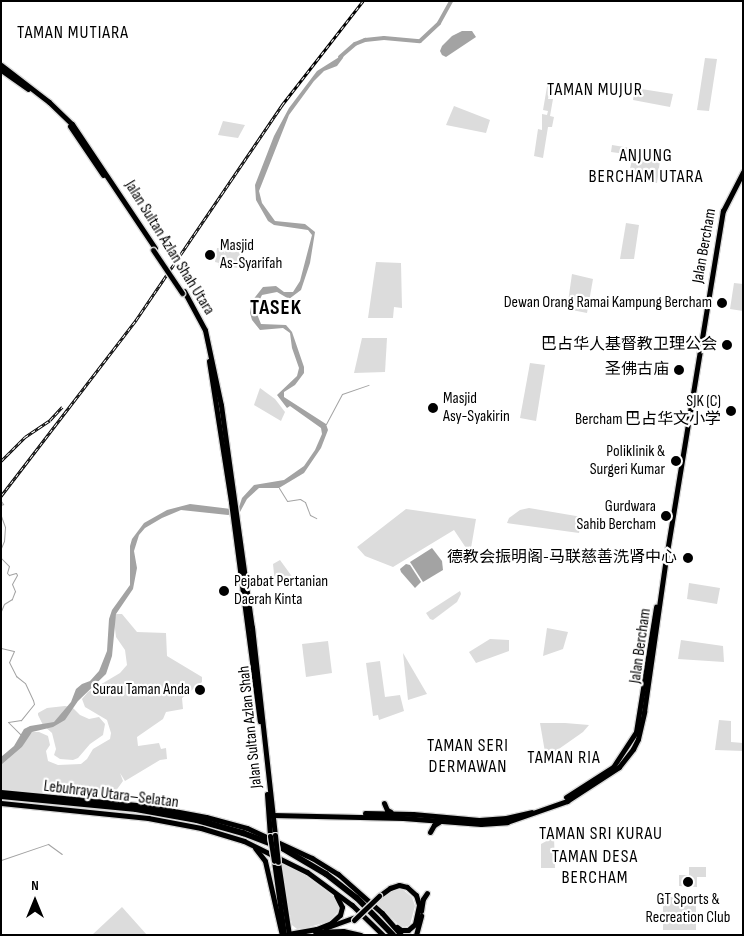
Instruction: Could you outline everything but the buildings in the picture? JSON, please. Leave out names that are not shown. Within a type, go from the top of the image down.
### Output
[{"type":"highway","name":"Lebuhraya Utara–Selatan","points":[[1,798],[139,812],[242,835],[282,852],[322,876],[355,902],[388,935]]},
{"type":"highway","name":"Lebuhraya Utara–Selatan","points":[[1,798],[136,809],[197,820],[244,833],[282,848],[326,874],[357,898],[393,935]]},
{"type":"main road","name":"Jalan Sultan Azlan Shah Utara","points":[[2,68],[49,102],[72,124],[200,317],[208,341],[235,517]]},
{"type":"main road","name":"Jalan Bercham","points":[[272,813],[309,816],[427,819],[479,820],[507,818],[558,801],[613,767],[633,738],[638,725],[644,674],[721,211],[743,170]]},
{"type":"main road","name":"Jalan Bercham","points":[[386,812],[481,824],[507,822],[532,814],[580,793],[618,767],[633,747],[642,726],[723,211],[743,170]]},
{"type":"main road","name":"Jalan Sultan Azlan Shah","points":[[235,517],[271,795],[273,834],[284,926],[288,934]]},
{"type":"main road","name":"Jalan Sultan Azlan Shah","points":[[235,517],[261,728],[268,806],[273,834]]},
{"type":"main road","points":[[654,619],[654,643]]},
{"type":"main road","points":[[644,674],[646,695]]},
{"type":"main road","points":[[613,767],[633,747],[638,725]]},
{"type":"main road","points":[[1,792],[147,806],[206,817],[248,828],[325,865],[360,892],[401,930],[411,928],[418,915],[417,898],[411,890],[399,886],[390,888],[378,895]]},
{"type":"main road","points":[[271,795],[275,808],[282,812]]},
{"type":"main road","points":[[1,803],[138,816],[229,836],[274,854],[307,872],[352,905],[383,935]]},
{"type":"main road","points":[[386,812],[384,803],[389,811],[413,814]]},
{"type":"main road","points":[[268,806],[272,813],[360,814],[380,811],[427,819],[427,826]]},
{"type":"main road","points":[[386,812],[403,818]]},
{"type":"main road","points":[[481,824],[532,814]]},
{"type":"main road","points":[[273,834],[275,822],[281,816],[309,816]]},
{"type":"main road","points":[[430,832],[436,823],[450,819]]},
{"type":"main road","points":[[229,836],[255,848],[263,857],[288,934],[337,928],[353,919],[378,895],[394,884],[408,885],[419,896],[421,912]]},
{"type":"main road","name":"Jalan Sultan Azlan Shah","points":[[276,862],[287,918],[288,934]]},
{"type":"main road","points":[[307,872],[337,896],[342,906],[336,919],[314,931]]},
{"type":"main road","points":[[416,935],[423,899],[427,892]]},
{"type":"main road","points":[[287,918],[292,929],[301,933]]},
{"type":"main road","points":[[389,920],[401,935]]},
{"type":"main road","points":[[314,931],[343,931],[361,935]]},
{"type":"shaded area","points":[[462,31],[472,31],[476,37],[446,57],[442,55],[440,51],[442,46],[452,36]]},
{"type":"shaded area","points":[[344,54],[337,66],[324,71],[314,81],[289,115],[259,191],[262,203],[275,221],[305,224],[315,232],[310,263],[301,290],[289,299],[277,292],[262,295],[255,309],[261,324],[286,325],[292,332],[304,367],[304,373],[295,385],[284,392],[284,397],[326,424],[328,430],[321,448],[304,473],[279,488],[259,488],[247,499],[240,512],[228,515],[181,510],[145,528],[139,535],[134,551],[137,568],[133,589],[116,614],[112,656],[106,674],[78,701],[65,720],[53,727],[32,732],[22,747],[1,765],[1,757],[14,746],[24,729],[30,726],[54,722],[71,702],[76,689],[90,681],[99,671],[107,651],[109,619],[112,610],[130,585],[130,546],[132,539],[144,523],[167,510],[190,504],[231,509],[239,507],[242,498],[254,485],[284,480],[304,466],[315,450],[322,434],[321,428],[290,406],[287,408],[277,395],[297,376],[299,368],[292,348],[290,333],[283,328],[260,330],[252,320],[250,313],[252,301],[263,287],[276,286],[284,292],[293,292],[300,281],[312,235],[308,230],[274,225],[268,221],[256,200],[255,185],[274,136],[289,108],[317,71]]},
{"type":"shaded area","points":[[705,58],[717,59],[709,111],[697,110]]},
{"type":"shaded area","points":[[548,81],[551,82],[548,99],[553,99],[550,116],[554,117],[552,127],[548,127],[543,158],[534,156],[538,129],[542,130],[542,114],[547,115],[548,111],[543,110]]},
{"type":"shaded area","points":[[635,88],[673,94],[670,107],[633,100]]},
{"type":"shaded area","points":[[454,106],[490,120],[486,133],[446,125]]},
{"type":"shaded area","points":[[223,121],[245,125],[238,138],[218,135]]},
{"type":"shaded area","points":[[612,145],[661,153],[657,183],[628,178],[633,155],[611,152]]},
{"type":"shaded area","points":[[626,223],[639,225],[634,259],[620,259]]},
{"type":"shaded area","points":[[217,248],[239,248],[241,268],[218,266],[219,263],[215,262]]},
{"type":"shaded area","points":[[376,262],[401,263],[402,308],[394,307],[393,318],[368,318]]},
{"type":"shaded area","points":[[572,274],[593,279],[587,313],[567,309]]},
{"type":"shaded area","points":[[734,283],[743,284],[743,311],[730,309]]},
{"type":"shaded area","points":[[362,338],[387,338],[385,372],[354,373]]},
{"type":"shaded area","points":[[530,363],[545,365],[536,421],[520,418]]},
{"type":"shaded area","points":[[260,388],[275,399],[285,412],[281,421],[254,405]]},
{"type":"shaded area","points":[[529,508],[582,517],[579,533],[507,523],[509,518],[520,510]]},
{"type":"shaded area","points":[[406,509],[476,519],[470,554],[454,530],[393,567],[365,556],[357,547]]},
{"type":"shaded area","points":[[432,548],[442,561],[443,570],[423,582],[410,562]]},
{"type":"shaded area","points":[[280,560],[296,582],[277,585],[275,583],[273,564]]},
{"type":"shaded area","points":[[406,564],[410,565],[421,582],[415,588],[401,572],[400,569]]},
{"type":"shaded area","points":[[689,583],[720,588],[717,604],[687,599]]},
{"type":"shaded area","points":[[460,591],[461,594],[457,602],[433,620],[430,619],[426,613]]},
{"type":"shaded area","points":[[116,614],[122,614],[137,632],[166,633],[167,656],[202,677],[202,682],[182,698],[183,709],[166,712],[163,719],[137,737],[138,746],[159,743],[161,749],[166,748],[167,759],[160,760],[125,781],[120,773],[123,781],[110,799],[1,789],[1,765],[22,747],[28,735],[32,732],[39,732],[48,736],[50,745],[46,751],[48,761],[58,765],[81,764],[87,759],[93,749],[110,739],[111,733],[107,720],[85,707],[82,699],[88,692],[120,673],[127,665],[125,650],[116,637],[114,621]]},
{"type":"shaded area","points":[[547,628],[568,632],[563,649],[543,656]]},
{"type":"shaded area","points":[[490,639],[509,640],[509,651],[476,663],[469,652]]},
{"type":"shaded area","points":[[681,640],[723,646],[724,662],[678,659]]},
{"type":"shaded area","points":[[328,641],[332,673],[306,677],[302,644]]},
{"type":"shaded area","points":[[403,653],[427,694],[408,700]]},
{"type":"shaded area","points":[[380,661],[385,697],[400,695],[404,711],[379,720],[378,715],[373,716],[366,663]]},
{"type":"shaded area","points":[[72,707],[80,715],[89,719],[99,717],[105,724],[103,735],[90,744],[78,758],[73,760],[60,759],[54,755],[56,749],[52,733],[43,725],[38,715],[38,713],[47,708]]},
{"type":"shaded area","points":[[719,720],[731,721],[731,742],[743,743],[743,751],[715,750]]},
{"type":"shaded area","points":[[540,723],[589,725],[583,732],[546,758]]},
{"type":"shaded area","points":[[554,837],[555,868],[541,868],[541,844]]},
{"type":"shaded area","points":[[280,861],[306,876],[337,899],[339,910],[330,921],[297,929],[292,925]]},
{"type":"shaded area","name":"GT Sports & Recreation Club","points":[[689,867],[706,867],[706,877],[697,877],[697,887],[679,886],[679,875],[689,875]]},
{"type":"shaded area","points":[[402,889],[412,897],[415,906],[410,925],[405,927],[400,926],[376,903],[390,891]]},
{"type":"shaded area","points":[[663,897],[696,897],[696,930],[663,930]]},
{"type":"shaded area","points":[[122,907],[147,935],[92,935]]},
{"type":"waterway","points":[[340,57],[355,44],[365,40],[384,38],[420,41],[439,23],[451,1]]},
{"type":"waterway","points":[[326,424],[342,394],[368,385]]},
{"type":"waterway","points":[[279,488],[287,501],[300,499],[305,502],[310,515],[316,518]]},
{"type":"waterway","points":[[1,501],[3,504],[1,505]]},
{"type":"waterway","points":[[1,516],[5,527],[4,541],[1,548]]},
{"type":"waterway","points":[[1,558],[9,566],[7,573],[9,575],[16,573],[17,575],[12,584],[15,591],[12,599],[4,604],[1,611]]},
{"type":"waterway","points":[[1,648],[14,651],[9,662],[16,676],[25,683],[34,704],[21,720],[8,722],[22,736]]},
{"type":"waterway","points":[[1,860],[48,844],[62,854]]},
{"type":"railway","points":[[1,496],[136,320],[282,105],[363,1]]},
{"type":"railway","points":[[1,461],[25,437],[50,420],[62,407]]},
{"type":"place","name":"Masjid As-Syarifah","points":[[210,255]]},
{"type":"place","name":"Dewan Orang Ramai Kampung Bercham","points":[[722,303]]},
{"type":"place","name":"巴占华人基督教卫理公会","points":[[727,345]]},
{"type":"place","name":"圣佛古庙","points":[[679,370]]},
{"type":"place","name":"Masjid Asy-Syakirin","points":[[433,408]]},
{"type":"place","name":"SJK (C) Bercham 巴占华文小学","points":[[731,411]]},
{"type":"place","name":"Poliklinik & Surgeri Kumar","points":[[676,461]]},
{"type":"place","name":"Gurdwara Sahib Bercham","points":[[666,516]]},
{"type":"place","name":"德教会振明阁-马联慈善洗肾中心","points":[[688,558]]},
{"type":"place","name":"Pejabat Pertanian Daerah Kinta","points":[[224,591]]},
{"type":"place","name":"Surau Taman Anda","points":[[200,690]]},
{"type":"place","name":"GT Sports & Recreation Club","points":[[688,882]]},
{"type":"district","name":"TAMAN MUTIARA","points":[[73,33]]},
{"type":"district","name":"TAMAN MUJUR","points":[[595,90]]},
{"type":"district","name":"ANJUNG BERCHAM UTARA","points":[[646,167]]},
{"type":"district","name":"TASEK","points":[[276,308]]},
{"type":"district","name":"TAMAN SERI DERMAWAN","points":[[468,758]]},
{"type":"district","name":"TAMAN RIA","points":[[564,758]]},
{"type":"district","name":"TAMAN SRI KURAU","points":[[601,834]]},
{"type":"district","name":"TAMAN DESA BERCHAM","points":[[595,868]]}]
